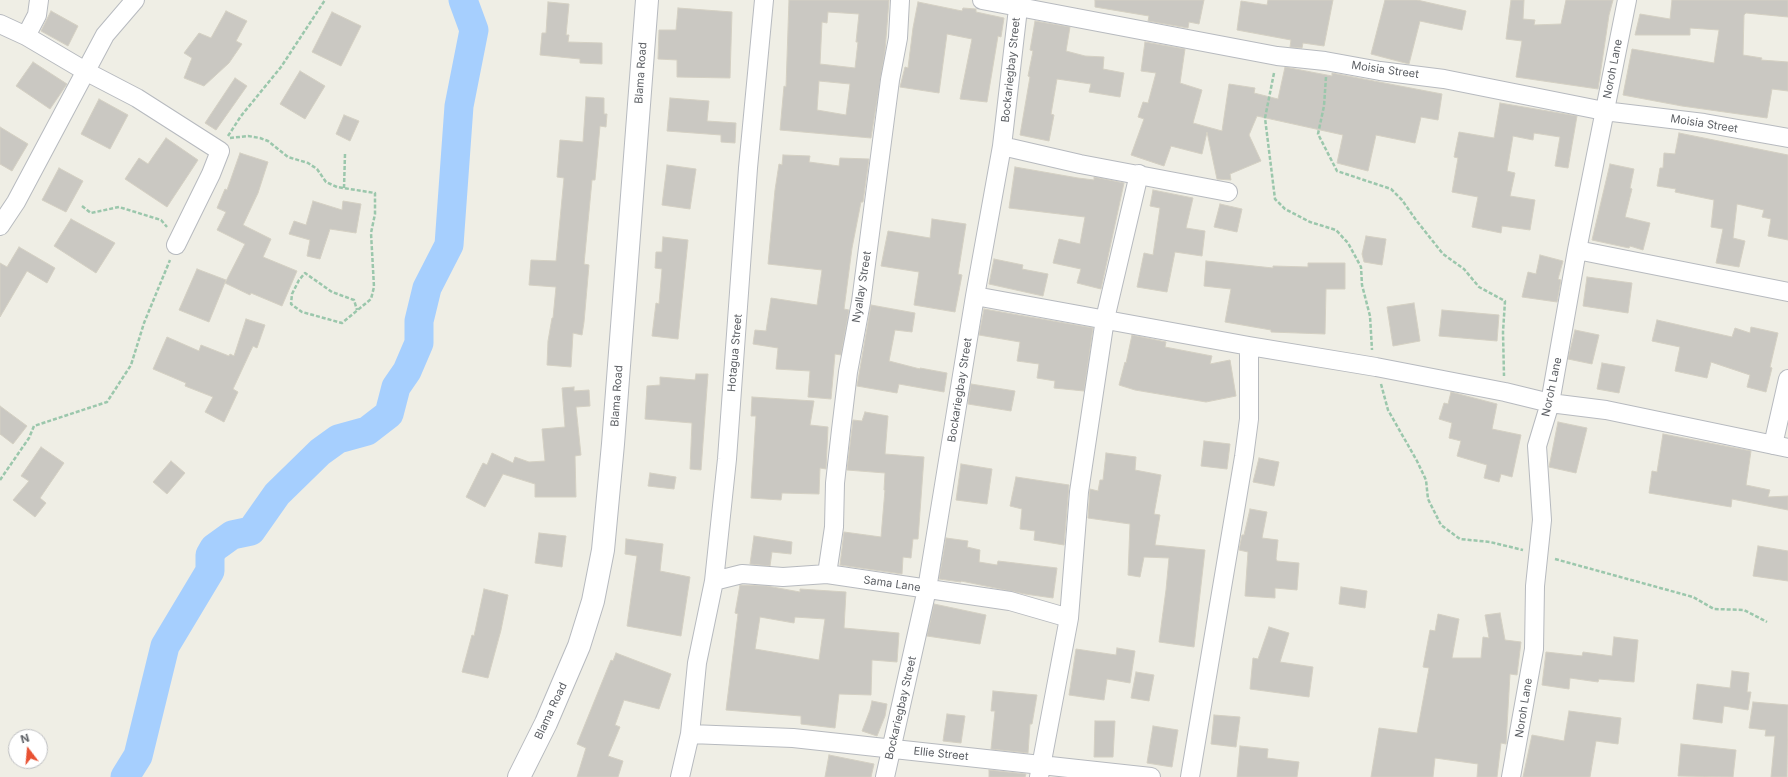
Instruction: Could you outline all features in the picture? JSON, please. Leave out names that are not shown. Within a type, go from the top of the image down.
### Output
[{"type":"street","points":[[26,36],[37,15],[40,0]]},
{"type":"street","points":[[0,226],[16,202],[87,72],[105,35],[135,0]]},
{"type":"street","name":"Blama Road","points":[[519,777],[546,723],[580,646],[594,601],[603,550],[613,444],[646,0]]},
{"type":"street","name":"Hotagua Street","points":[[690,734],[697,663],[714,581],[728,443],[748,168],[764,0]]},
{"type":"street","name":"Nyallay Street","points":[[827,574],[834,527],[835,483],[840,430],[848,372],[862,294],[890,80],[898,38],[900,0]]},
{"type":"street","name":"Moisia Street","points":[[982,0],[1018,4],[1277,56],[1325,61],[1380,71],[1444,79],[1604,111],[1704,123],[1788,138]]},
{"type":"street","name":"Noroh Lane","points":[[1511,777],[1534,649],[1535,586],[1542,520],[1537,446],[1550,403],[1576,250],[1627,0]]},
{"type":"street","name":"Bockariegbay Street","points":[[885,777],[927,589],[975,296],[1002,146],[1018,4]]},
{"type":"street","points":[[0,24],[26,36],[87,72],[137,98],[220,150],[211,174],[178,241]]},
{"type":"street","points":[[1002,146],[1080,164],[1228,192]]},
{"type":"street","points":[[1040,771],[1069,618],[1079,492],[1104,319],[1139,174]]},
{"type":"street","points":[[1576,250],[1788,292]]},
{"type":"street","points":[[975,296],[1249,346],[1376,367],[1505,392],[1550,403],[1606,410],[1781,446],[1788,378]]},
{"type":"street","points":[[1190,777],[1249,419],[1249,346]]},
{"type":"street","name":"Sama Lane","points":[[714,581],[742,574],[783,577],[827,574],[1010,600],[1069,618]]},
{"type":"street","points":[[680,777],[690,734]]},
{"type":"street","name":"Ellie Street","points":[[690,734],[793,738],[892,749],[1040,771],[1151,777]]},
{"type":"path","points":[[325,0],[281,67],[241,116],[228,138],[248,136],[268,141],[288,157],[308,162],[317,169],[326,182],[344,188],[369,190],[375,192],[376,200],[371,233],[374,286],[371,299],[342,323],[330,321],[318,315],[302,312],[291,304],[292,294],[299,280],[305,273],[332,292],[354,300],[357,310]]},
{"type":"path","points":[[1277,56],[1265,118],[1275,199],[1285,209],[1310,222],[1336,230],[1348,243],[1361,267],[1362,284],[1370,316],[1372,354],[1376,367]]},
{"type":"path","points":[[1325,61],[1326,78],[1324,106],[1318,134],[1337,171],[1391,189],[1402,200],[1416,220],[1444,254],[1464,269],[1479,287],[1505,302],[1503,332],[1505,392]]},
{"type":"path","points":[[344,188],[345,154]]},
{"type":"path","points":[[0,480],[29,438],[34,426],[107,402],[131,365],[144,323],[178,241],[161,220],[119,207],[91,213],[82,206]]},
{"type":"building","points":[[789,0],[889,0],[885,51],[871,138],[780,130],[784,86],[786,87]],"holes":[[[828,12],[859,14],[855,68],[820,64],[822,22],[827,23]],[[819,81],[850,84],[846,115],[817,110]]]},
{"type":"building","points":[[1095,0],[1204,0],[1199,24],[1189,22],[1188,28],[1148,21],[1149,16],[1095,7]]},
{"type":"building","points":[[1268,0],[1333,0],[1324,46],[1303,43],[1302,48],[1290,47],[1291,40],[1237,30],[1241,1],[1267,5]]},
{"type":"building","points":[[1385,0],[1417,0],[1466,11],[1462,30],[1420,21],[1409,64],[1371,54]]},
{"type":"building","points":[[1511,0],[1524,0],[1523,19],[1535,20],[1534,25],[1561,24],[1566,0],[1613,0],[1609,15],[1598,89],[1516,77],[1522,41],[1506,39]]},
{"type":"building","points":[[1672,0],[1788,0],[1788,17],[1746,13],[1744,15],[1743,55],[1762,58],[1761,60],[1788,62],[1788,91],[1772,89],[1767,118],[1682,106],[1623,95],[1632,49],[1714,63],[1719,30],[1690,28],[1690,35],[1635,35],[1640,14],[1670,19]]},
{"type":"building","points":[[548,2],[569,4],[566,35],[569,35],[568,42],[602,43],[602,64],[580,63],[580,59],[540,55],[542,33],[546,33]]},
{"type":"building","points":[[918,2],[962,11],[963,8],[976,9],[976,12],[1004,18],[1001,37],[998,36],[987,102],[960,99],[972,39],[947,34],[939,93],[900,87],[905,67],[908,68]]},
{"type":"building","points":[[678,8],[732,12],[730,78],[677,77],[677,60],[658,59],[659,30],[676,30]]},
{"type":"building","points":[[51,11],[78,26],[68,46],[41,31]]},
{"type":"building","points":[[226,11],[247,21],[236,41],[242,44],[229,63],[204,86],[184,78],[192,58],[184,53],[199,33],[211,38]]},
{"type":"building","points":[[332,12],[361,26],[341,66],[312,52]]},
{"type":"building","points":[[1035,21],[1070,27],[1066,51],[1085,56],[1104,57],[1103,69],[1124,73],[1120,97],[1089,92],[1091,84],[1057,79],[1051,114],[1054,115],[1049,141],[1020,135],[1030,77],[1028,76],[1033,51],[1030,50]]},
{"type":"building","points":[[1145,42],[1185,49],[1180,83],[1202,90],[1193,123],[1222,131],[1229,84],[1255,88],[1254,93],[1278,99],[1285,67],[1332,76],[1332,73],[1442,94],[1438,120],[1421,117],[1415,143],[1376,135],[1368,171],[1337,163],[1343,135],[1257,116],[1249,135],[1261,161],[1230,174],[1231,180],[1217,179],[1207,132],[1202,154],[1171,146],[1164,166],[1131,155],[1144,119],[1138,117],[1143,102],[1148,103],[1156,73],[1141,71]]},
{"type":"building","points":[[33,62],[67,84],[50,109],[16,86]]},
{"type":"building","points":[[300,71],[325,86],[305,119],[280,104]]},
{"type":"building","points":[[235,78],[247,86],[216,130],[205,123]]},
{"type":"building","points":[[586,97],[604,98],[604,114],[607,114],[606,127],[600,126],[595,180],[592,180],[584,264],[589,265],[584,322],[582,335],[573,333],[571,367],[547,365],[548,341],[553,318],[556,287],[529,285],[531,260],[556,261],[564,178],[557,177],[560,140],[583,142]]},
{"type":"building","points":[[670,98],[709,101],[707,121],[736,123],[735,143],[721,142],[721,135],[667,131]]},
{"type":"building","points":[[99,99],[128,115],[110,149],[81,134]]},
{"type":"building","points":[[1500,103],[1577,116],[1568,168],[1555,166],[1560,137],[1534,133],[1533,140],[1513,136],[1507,171],[1515,173],[1510,196],[1535,200],[1530,230],[1502,226],[1501,233],[1472,227],[1478,197],[1452,192],[1458,158],[1454,157],[1459,132],[1494,138]]},
{"type":"building","points":[[344,115],[359,121],[350,141],[336,134]]},
{"type":"building","points":[[0,127],[28,144],[12,171],[0,164]]},
{"type":"building","points":[[1679,133],[1788,155],[1788,240],[1768,236],[1771,219],[1762,217],[1764,210],[1737,204],[1733,238],[1745,241],[1739,267],[1716,263],[1723,229],[1711,227],[1714,200],[1675,192],[1676,189],[1657,186],[1660,168],[1663,168],[1664,153],[1675,154]]},
{"type":"building","points":[[166,138],[198,160],[167,207],[125,179],[139,158],[148,164]]},
{"type":"building","points":[[240,153],[268,162],[258,193],[243,225],[271,239],[263,257],[297,271],[282,306],[251,293],[250,295],[225,283],[245,244],[217,230],[226,212],[217,208],[225,189],[227,190]]},
{"type":"building","points":[[783,155],[810,156],[809,162],[839,166],[840,158],[869,159],[863,202],[861,202],[852,248],[844,309],[849,310],[841,355],[835,354],[831,399],[808,397],[810,371],[776,369],[778,348],[753,344],[755,330],[766,331],[771,298],[817,305],[822,270],[768,264],[775,190],[779,164],[782,165]]},
{"type":"building","points":[[1610,164],[1634,169],[1630,188],[1632,189],[1625,217],[1650,223],[1643,250],[1630,246],[1629,248],[1592,240]]},
{"type":"building","points":[[667,165],[696,169],[690,209],[662,205]]},
{"type":"building","points":[[1015,167],[1078,178],[1094,180],[1094,177],[1124,183],[1101,289],[1077,283],[1081,269],[1053,263],[1059,239],[1080,244],[1085,217],[1009,208]]},
{"type":"building","points":[[59,168],[83,181],[66,212],[42,200]]},
{"type":"building","points":[[1153,190],[1193,198],[1186,228],[1205,231],[1202,256],[1175,252],[1167,292],[1137,287],[1144,253],[1153,255],[1160,208],[1150,206]]},
{"type":"building","points":[[313,201],[342,210],[343,201],[361,204],[356,233],[330,229],[320,259],[307,256],[310,240],[289,234],[294,221],[306,225]]},
{"type":"building","points":[[1220,204],[1242,209],[1237,232],[1214,227]]},
{"type":"building","points":[[71,219],[115,243],[96,273],[54,246]]},
{"type":"building","points":[[932,219],[966,224],[958,274],[962,275],[955,312],[914,305],[919,272],[881,266],[888,231],[930,238]]},
{"type":"building","points":[[1366,236],[1386,239],[1382,265],[1364,262],[1362,254]]},
{"type":"building","points":[[663,237],[688,240],[678,339],[652,336],[656,303],[659,304],[662,269],[655,268],[656,252],[662,252]]},
{"type":"building","points":[[19,247],[55,268],[47,283],[27,271],[0,317],[0,263],[7,267]]},
{"type":"building","points":[[1540,255],[1563,261],[1558,279],[1561,280],[1557,302],[1522,297],[1528,272],[1536,274]]},
{"type":"building","points":[[994,259],[1023,265],[1022,269],[1048,274],[1043,296],[989,284]]},
{"type":"building","points":[[1206,261],[1273,268],[1273,266],[1308,267],[1308,263],[1345,263],[1345,289],[1326,289],[1325,334],[1271,332],[1271,330],[1225,322],[1231,289],[1204,286]]},
{"type":"building","points":[[197,269],[226,280],[209,322],[179,310]]},
{"type":"building","points":[[1587,277],[1632,283],[1628,313],[1583,306]]},
{"type":"building","points":[[1414,303],[1420,341],[1393,346],[1387,307]]},
{"type":"building","points":[[871,305],[915,313],[912,332],[895,330],[889,361],[920,369],[947,373],[944,392],[899,384],[897,393],[857,386]]},
{"type":"building","points":[[984,309],[1093,328],[1084,391],[1054,388],[1055,381],[1037,378],[1039,364],[1017,361],[1020,342],[979,335]]},
{"type":"building","points":[[1442,310],[1499,315],[1497,341],[1439,336]]},
{"type":"building","points":[[246,319],[265,325],[257,348],[253,346],[233,389],[238,392],[224,422],[205,412],[213,397],[185,386],[186,383],[153,369],[167,337],[199,351],[201,345],[229,356],[230,354],[234,356]]},
{"type":"building","points":[[1657,320],[1732,337],[1735,328],[1750,333],[1751,327],[1778,333],[1766,392],[1747,387],[1750,375],[1711,362],[1707,378],[1675,371],[1680,347],[1652,341]]},
{"type":"building","points":[[1575,330],[1599,335],[1592,364],[1568,359]]},
{"type":"building","points":[[1132,335],[1166,342],[1165,347],[1212,356],[1210,364],[1230,360],[1236,396],[1206,402],[1135,390],[1119,385],[1125,362],[1126,363]]},
{"type":"building","points":[[1602,363],[1625,367],[1619,393],[1597,389]]},
{"type":"building","points":[[696,374],[708,374],[701,470],[690,469],[692,423],[645,419],[647,386],[660,385],[660,377],[695,380]]},
{"type":"building","points":[[971,384],[1015,391],[1011,411],[968,404]]},
{"type":"building","points":[[574,387],[574,391],[589,390],[590,406],[576,407],[581,455],[575,456],[576,497],[535,497],[535,484],[503,474],[485,507],[466,497],[483,463],[487,465],[492,453],[513,463],[515,457],[529,462],[545,461],[542,429],[565,427],[562,388]]},
{"type":"building","points":[[1451,392],[1497,404],[1492,429],[1521,435],[1512,477],[1501,474],[1499,482],[1484,478],[1487,465],[1457,456],[1461,441],[1449,438],[1452,423],[1439,419],[1444,403],[1448,404]]},
{"type":"building","points":[[752,397],[814,401],[810,425],[828,427],[826,469],[820,468],[819,494],[782,493],[781,500],[751,498],[756,416],[751,416]]},
{"type":"building","points":[[0,406],[27,426],[13,444],[0,434]]},
{"type":"building","points":[[865,412],[888,416],[885,454],[924,457],[918,539],[913,539],[911,558],[903,557],[902,574],[840,565],[844,532],[881,537],[885,473],[847,470],[853,420],[862,421]]},
{"type":"building","points":[[1558,422],[1587,428],[1576,473],[1549,467]]},
{"type":"building","points":[[1663,434],[1751,451],[1746,485],[1770,490],[1768,497],[1788,496],[1788,510],[1732,499],[1731,507],[1649,493],[1652,471],[1657,472]]},
{"type":"building","points":[[1204,441],[1230,444],[1227,469],[1201,466]]},
{"type":"building","points":[[41,447],[64,463],[40,498],[46,503],[35,517],[13,500],[29,481],[21,476]]},
{"type":"building","points":[[1106,453],[1136,457],[1135,470],[1161,475],[1154,514],[1160,515],[1155,545],[1205,550],[1194,647],[1159,642],[1169,558],[1144,557],[1140,577],[1128,575],[1130,524],[1088,518],[1090,489],[1098,491],[1100,480],[1103,480]]},
{"type":"building","points":[[1259,458],[1279,462],[1274,486],[1253,482]]},
{"type":"building","points":[[171,461],[185,473],[167,494],[153,482]]},
{"type":"building","points":[[961,464],[992,469],[987,504],[956,500]]},
{"type":"building","points":[[650,473],[676,477],[674,489],[648,486]]},
{"type":"building","points":[[1016,477],[1069,485],[1064,545],[1034,540],[1035,531],[1020,529],[1022,509],[1010,506]]},
{"type":"building","points":[[1250,509],[1267,512],[1262,538],[1278,540],[1277,561],[1299,563],[1297,590],[1275,588],[1275,598],[1245,596],[1248,552],[1239,550]]},
{"type":"building","points":[[539,533],[566,536],[562,567],[535,563]]},
{"type":"building","points":[[754,536],[792,542],[791,554],[772,552],[770,566],[750,564]]},
{"type":"building","points":[[946,538],[968,541],[967,547],[980,550],[979,562],[997,565],[998,561],[1057,568],[1053,598],[961,581],[939,579]]},
{"type":"building","points":[[626,539],[663,544],[660,571],[690,577],[681,636],[627,626],[637,556],[625,554]]},
{"type":"building","points":[[1758,546],[1788,551],[1788,581],[1753,576]]},
{"type":"building","points":[[740,585],[767,586],[800,592],[800,589],[846,592],[844,628],[899,633],[897,662],[872,660],[871,695],[839,694],[835,728],[801,724],[801,716],[726,710],[738,614],[735,613]],"holes":[[[760,617],[794,623],[795,617],[825,619],[819,660],[755,649]]]},
{"type":"building","points":[[1341,587],[1367,591],[1365,608],[1339,604]]},
{"type":"building","points":[[484,589],[508,595],[501,630],[488,678],[462,672],[472,635],[474,636]]},
{"type":"building","points":[[934,604],[986,615],[980,644],[927,636]]},
{"type":"building","points":[[1500,613],[1505,640],[1521,642],[1517,675],[1510,674],[1506,744],[1501,743],[1497,777],[1477,777],[1478,764],[1435,758],[1433,777],[1371,777],[1379,728],[1417,733],[1429,668],[1423,667],[1430,630],[1435,631],[1438,614],[1459,619],[1452,658],[1481,658],[1483,637],[1489,638],[1485,615]]},
{"type":"building","points":[[1269,627],[1289,633],[1280,662],[1313,667],[1309,697],[1250,689],[1253,658],[1258,659]]},
{"type":"building","points":[[1614,637],[1638,640],[1634,682],[1599,679],[1598,682],[1570,678],[1569,689],[1542,685],[1546,652],[1582,656],[1583,652],[1612,656]]},
{"type":"building","points":[[1117,648],[1135,651],[1130,683],[1107,679],[1104,700],[1069,695],[1076,649],[1116,655]]},
{"type":"building","points":[[616,653],[671,674],[659,709],[624,700],[615,725],[620,727],[608,756],[623,761],[618,777],[577,777],[586,748],[577,744],[611,660],[613,661]]},
{"type":"building","points":[[1732,671],[1749,673],[1747,692],[1751,692],[1748,710],[1724,706],[1722,723],[1693,719],[1697,684],[1730,688]]},
{"type":"building","points":[[1136,672],[1154,675],[1149,701],[1131,698]]},
{"type":"building","points":[[993,691],[1037,695],[1032,724],[1030,724],[1028,753],[991,749],[995,711],[991,711]]},
{"type":"building","points":[[872,701],[887,704],[885,716],[877,736],[862,731]]},
{"type":"building","points":[[1753,702],[1788,705],[1787,777],[1771,777],[1775,736],[1765,736],[1766,730],[1749,728]]},
{"type":"building","points":[[1569,711],[1621,718],[1618,744],[1596,741],[1590,777],[1523,777],[1532,735],[1564,741]]},
{"type":"building","points":[[947,714],[965,716],[961,743],[943,741]]},
{"type":"building","points":[[1214,715],[1240,717],[1236,747],[1211,744]]},
{"type":"building","points":[[1095,721],[1115,721],[1113,757],[1094,757]]},
{"type":"building","points":[[1153,726],[1178,730],[1172,767],[1147,763]]},
{"type":"building","points":[[1681,744],[1736,750],[1733,777],[1678,776]]},
{"type":"building","points":[[1240,746],[1268,749],[1267,758],[1299,762],[1297,777],[1237,777]]},
{"type":"building","points":[[829,755],[874,764],[871,777],[825,777]]},
{"type":"building","points":[[989,770],[1026,774],[1025,777],[989,777]]},
{"type":"waterway","points":[[125,777],[138,756],[165,646],[210,571],[210,555],[214,548],[232,535],[251,531],[277,494],[320,452],[338,439],[367,431],[389,414],[396,387],[407,371],[419,343],[419,321],[427,288],[449,245],[459,106],[474,30],[463,0]]}]
